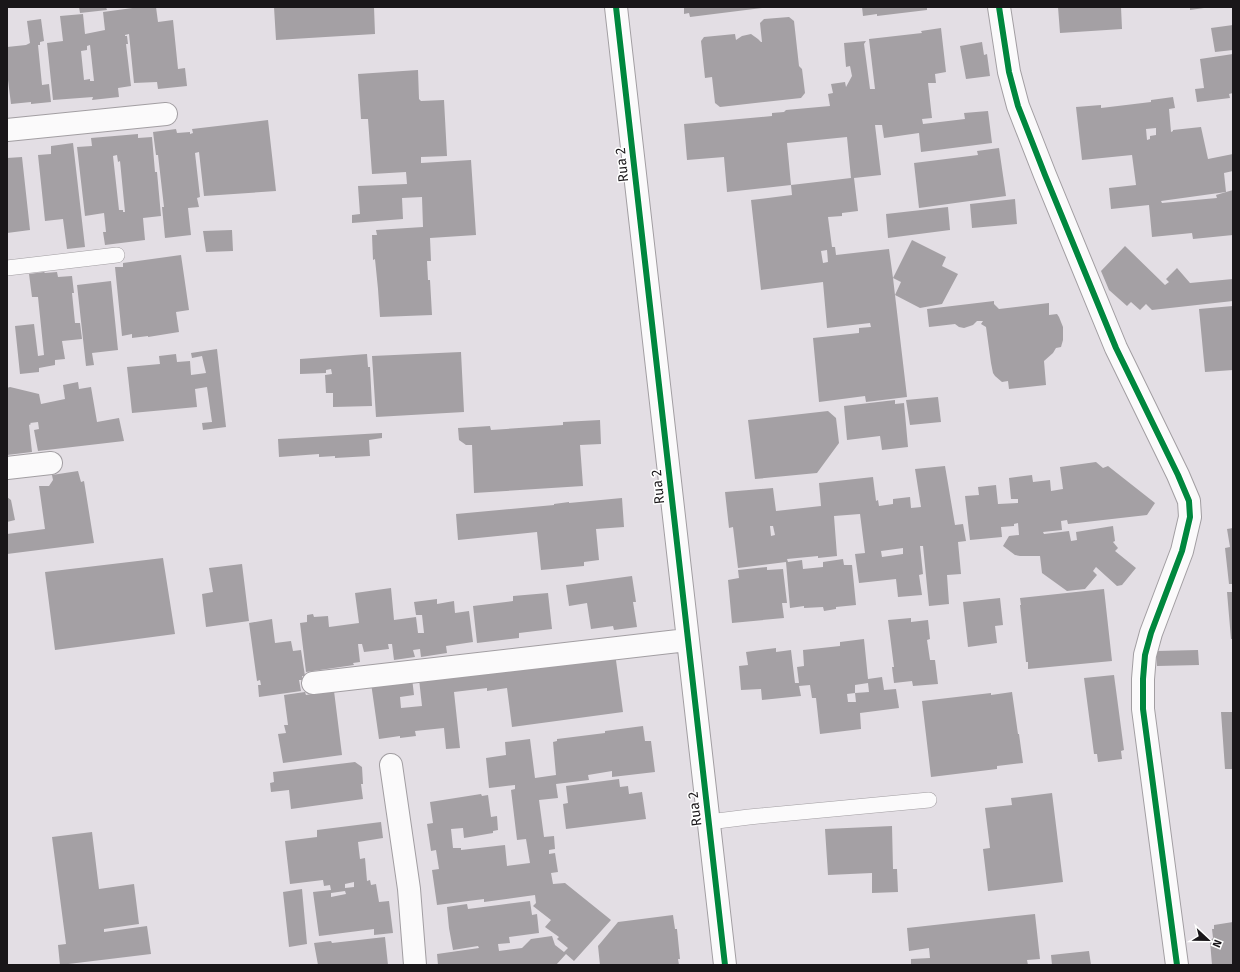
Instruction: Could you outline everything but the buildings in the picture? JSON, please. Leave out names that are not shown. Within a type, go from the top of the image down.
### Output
[{"type":"street","name":"Rua 2","points":[[616,7],[725,965]]},
{"type":"street","points":[[999,7],[1008,72],[1018,106],[1044,175],[1116,348],[1178,475],[1189,501],[1190,517],[1182,550],[1150,633],[1145,655],[1143,679],[1143,710],[1177,965]]},
{"type":"street","points":[[7,130],[166,114]]},
{"type":"street","points":[[7,468],[51,463]]},
{"type":"street","points":[[313,683],[688,640]]},
{"type":"street","points":[[391,765],[409,889],[415,965]]},
{"type":"lane","points":[[7,268],[117,255]]},
{"type":"lane","points":[[708,822],[749,816],[929,800]]},
{"type":"cycle path","points":[[616,7],[725,965]]},
{"type":"cycle path","points":[[999,7],[1009,72],[1018,106],[1116,348],[1178,475],[1189,501],[1190,517],[1182,551],[1151,633],[1145,655],[1143,679],[1143,709],[1177,965]]}]
